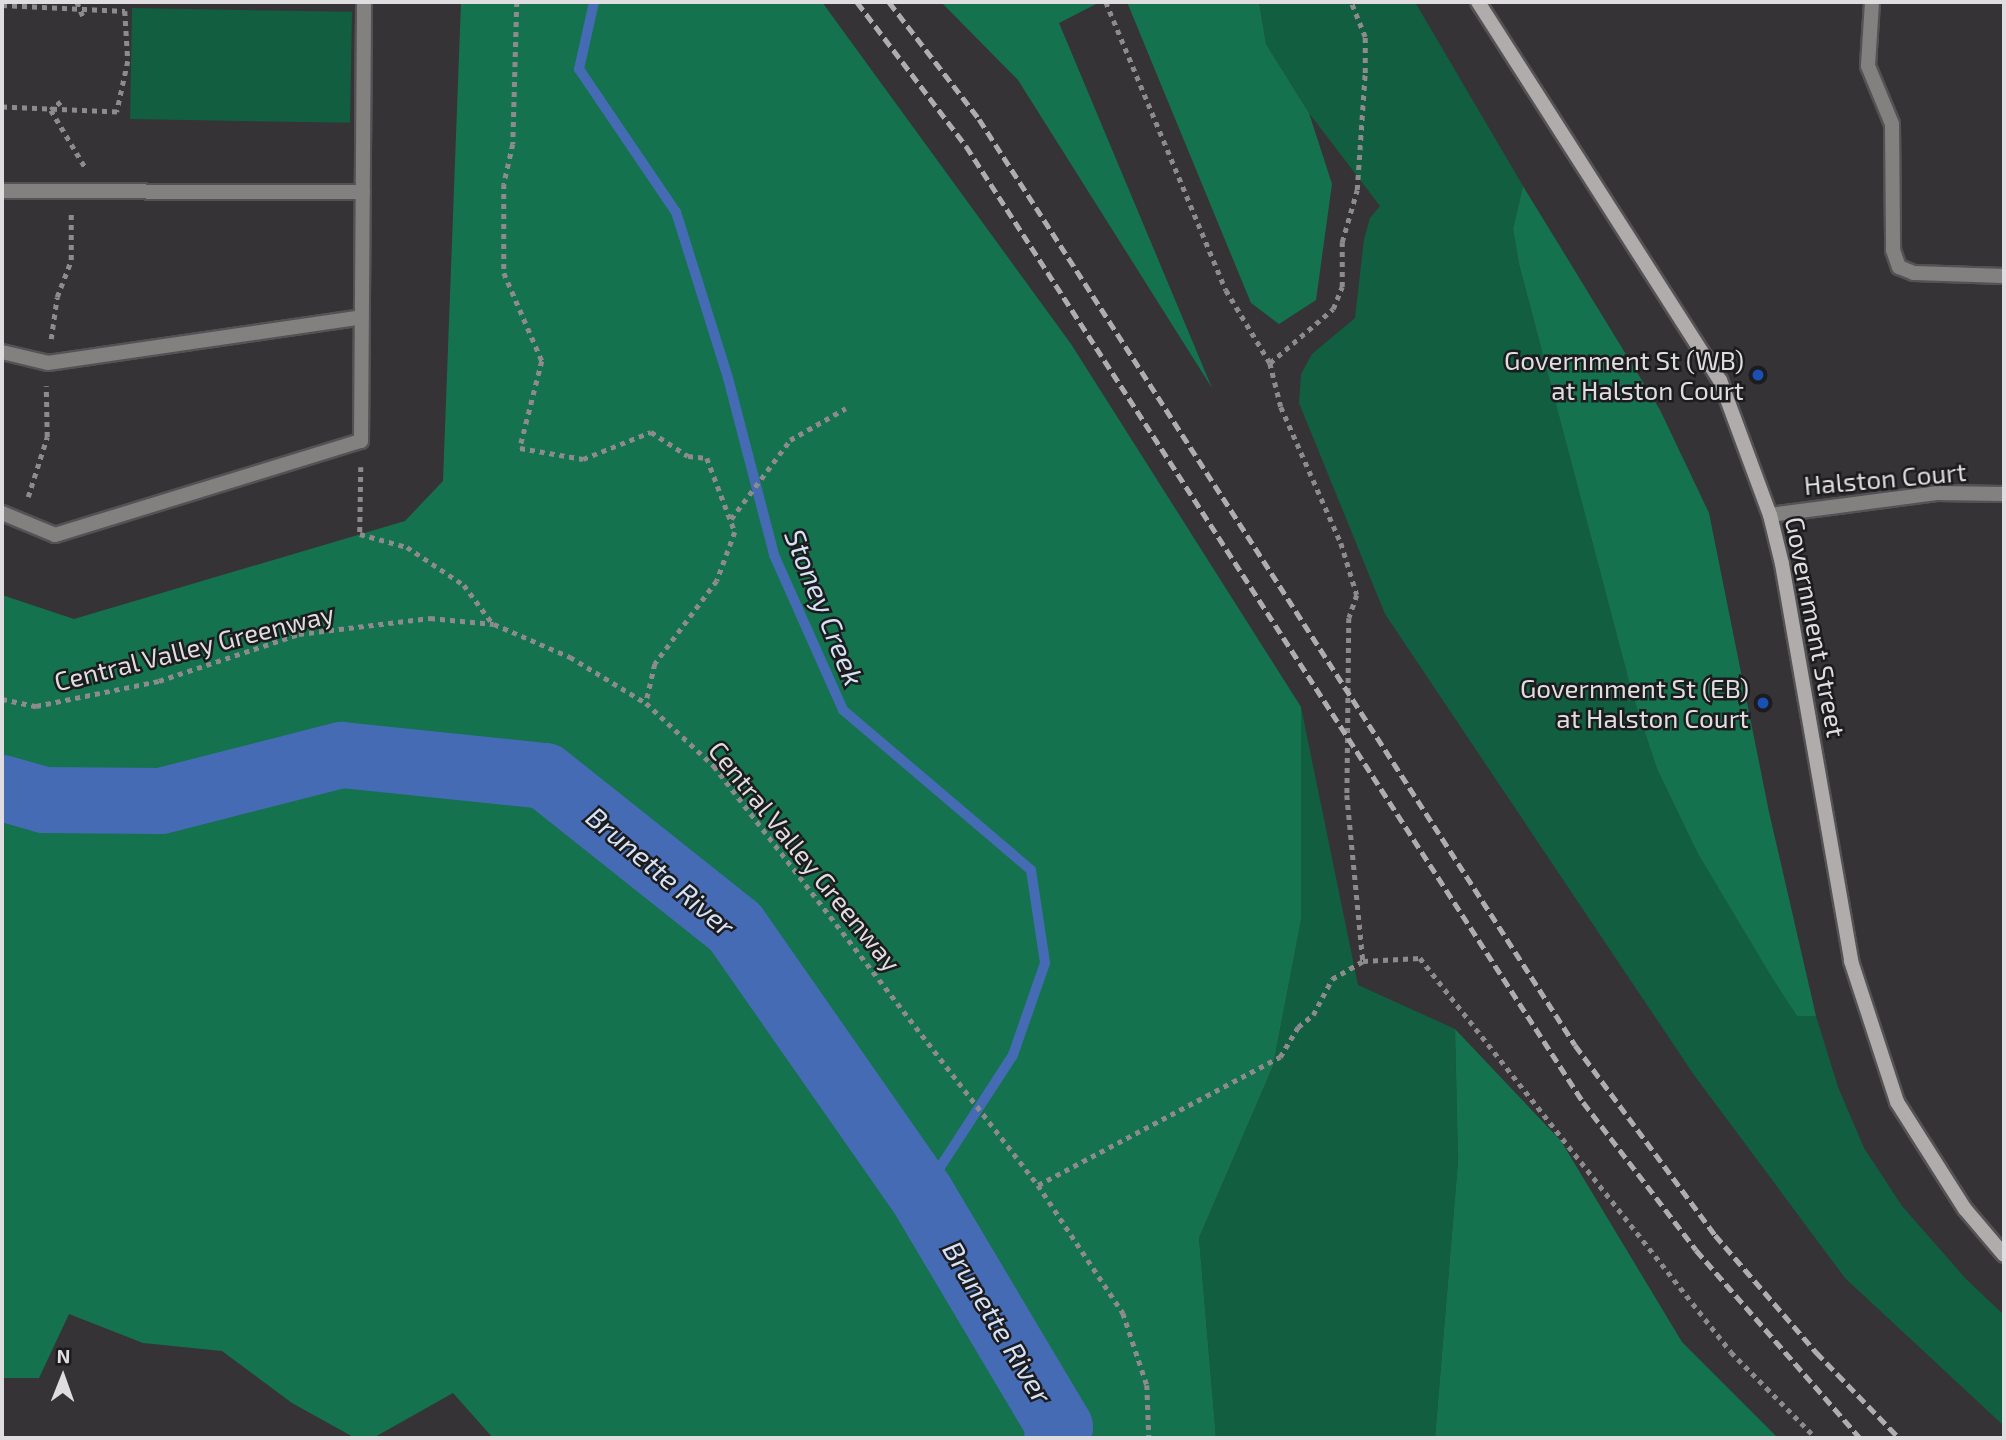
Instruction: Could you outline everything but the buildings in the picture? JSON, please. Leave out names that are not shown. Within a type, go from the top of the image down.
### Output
[{"type":"street","points":[[2,513],[55,535],[361,441],[364,2]]},
{"type":"street","name":"Government Street","points":[[1478,2],[1720,380],[1770,515],[1782,564],[1851,961],[1897,1102],[1965,1209],[2004,1255]]},
{"type":"street","points":[[1872,2],[1868,66],[1892,124],[1892,250],[1899,267],[1914,273],[2004,276]]},
{"type":"street","points":[[2,191],[83,194],[363,192]]},
{"type":"street","points":[[2,352],[48,363],[362,317]]},
{"type":"street","name":"Halston Court","points":[[1770,515],[1937,493],[2004,495]]},
{"type":"path","points":[[76,9],[77,2]]},
{"type":"path","points":[[517,2],[513,144],[504,184],[504,273],[542,361],[520,448],[583,459],[651,432],[688,456],[707,458],[735,531],[717,581],[655,664],[646,703]]},
{"type":"path","points":[[1106,2],[1227,290],[1270,363],[1281,407],[1341,543],[1357,595],[1349,618],[1347,795],[1363,961]]},
{"type":"path","points":[[1270,363],[1333,309],[1342,287],[1342,242],[1357,190],[1365,73],[1365,37],[1351,2]]},
{"type":"path","points":[[2,5],[124,11],[128,61],[117,112],[2,107]]},
{"type":"path","points":[[76,9],[83,16]]},
{"type":"path","points":[[51,110],[61,102]]},
{"type":"path","points":[[20,521],[47,436],[48,363],[57,297],[71,260],[71,214],[92,178],[51,110]]},
{"type":"path","points":[[731,519],[790,440],[846,408]]},
{"type":"path","points":[[361,441],[360,534],[407,547],[430,562],[464,585],[494,624]]},
{"type":"path","name":"Central Valley Greenway","points":[[2,699],[36,706],[159,681],[299,634],[430,618],[494,624],[570,657],[646,703],[714,765],[1038,1185],[1123,1313],[1147,1385],[1149,1438]]},
{"type":"path","points":[[1038,1185],[1280,1057],[1298,1027],[1313,1015],[1332,979],[1363,961],[1420,958],[1731,1352],[1816,1438]]},
{"type":"green space","points":[[461,2],[822,2],[1071,344],[1301,707],[1301,920],[1273,1066],[1199,1238],[1216,1438],[493,1438],[453,1393],[373,1438],[355,1438],[292,1403],[222,1351],[143,1343],[69,1314],[39,1378],[2,1378],[2,595],[74,619],[405,521],[443,481]]},
{"type":"green space","points":[[941,2],[1100,2],[1059,23],[1212,388],[1018,80]]},
{"type":"green space","points":[[1127,2],[1259,2],[1266,44],[1309,113],[1332,184],[1316,300],[1279,324],[1251,303]]},
{"type":"green space","points":[[1259,2],[1415,2],[1523,186],[1513,229],[1519,264],[1633,695],[1657,769],[1697,852],[1797,1016],[1816,1016],[1838,1087],[1864,1148],[1902,1206],[1966,1279],[2004,1315],[2004,1426],[1845,1278],[1694,1075],[1385,614],[1299,403],[1301,374],[1312,354],[1355,318],[1364,239],[1370,218],[1380,206],[1309,113],[1266,44]]},
{"type":"green space","points":[[132,8],[352,12],[350,123],[130,119]]},
{"type":"green space","points":[[1523,186],[1660,410],[1709,513],[1769,812],[1816,1016],[1797,1016],[1773,979],[1697,852],[1657,769],[1633,696],[1519,264],[1513,229]]},
{"type":"green space","points":[[1301,707],[1358,985],[1455,1029],[1458,1161],[1435,1438],[1216,1438],[1199,1238],[1273,1066],[1301,920]]},
{"type":"green space","points":[[1455,1029],[1561,1141],[1682,1342],[1778,1438],[1435,1438],[1458,1161]]},
{"type":"waterway","name":"Stoney Creek","points":[[594,2],[579,69],[676,212],[728,378],[774,555],[843,710],[1031,870],[1045,963],[1013,1055],[922,1195]]},
{"type":"waterway","name":"Brunette River","points":[[2,788],[44,800],[161,801],[342,755],[545,776],[735,927],[922,1195],[1060,1427],[1057,1438]]},
{"type":"railway","points":[[857,2],[966,146],[1583,1102],[1696,1250],[1860,1438]]},
{"type":"railway","points":[[889,2],[979,119],[1575,1045],[1715,1235],[1816,1352],[1899,1438]]},
{"type":"place","name":"Government St (WB) at Halston Court","points":[[1758,375]]},
{"type":"place","name":"Government St (EB) at Halston Court","points":[[1763,703]]}]
